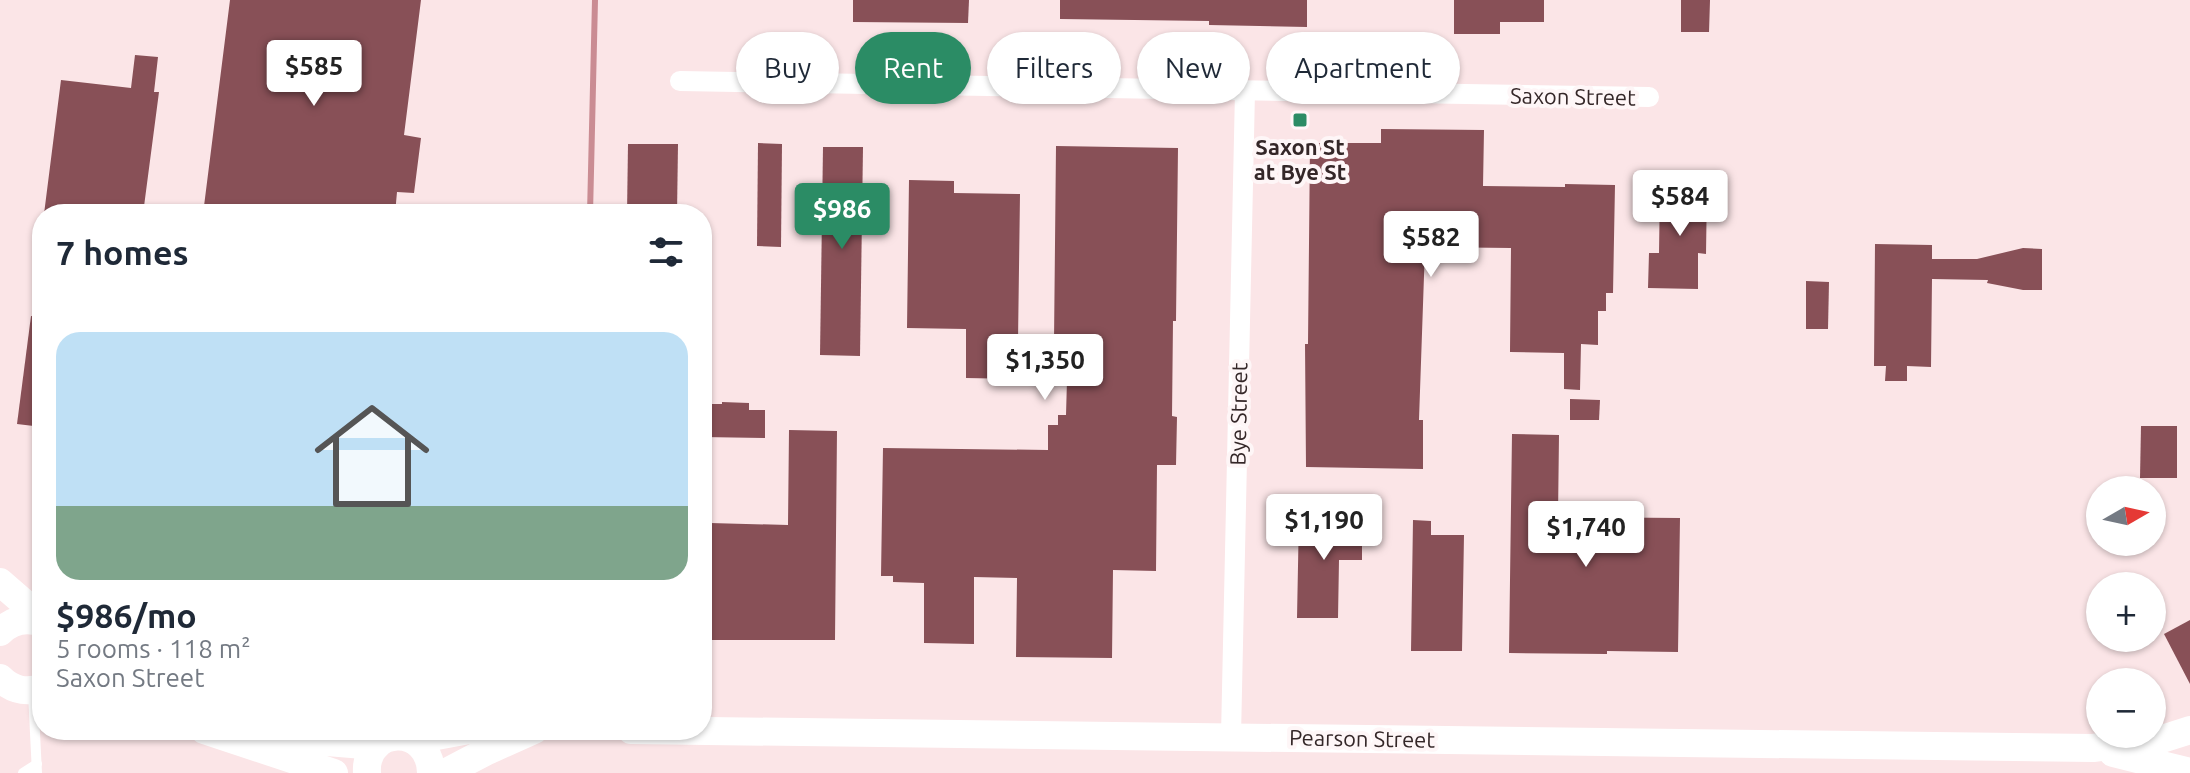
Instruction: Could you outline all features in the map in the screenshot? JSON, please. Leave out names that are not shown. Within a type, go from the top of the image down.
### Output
[{"type":"main road","points":[[0,582],[32,613]]},
{"type":"main road","points":[[0,632],[19,620],[32,621]]},
{"type":"main road","name":"Pearson Street","points":[[2166,738],[2190,730]]},
{"type":"main road","name":"Pearson Street","points":[[712,731],[2086,748]]},
{"type":"main road","points":[[234,740],[334,773]]},
{"type":"main road","points":[[312,740],[376,746]]},
{"type":"main road","points":[[367,773],[369,755],[384,740]]},
{"type":"main road","points":[[415,740],[428,754],[431,773]]},
{"type":"main road","points":[[445,773],[512,740]]},
{"type":"main road","name":"Pearson Street","points":[[2093,748],[2190,772]]},
{"type":"street","name":"Saxon Street","points":[[680,81],[1137,89]]},
{"type":"street","name":"Saxon Street","points":[[1250,91],[1649,97]]},
{"type":"street","name":"Bye Street","points":[[1231,736],[1245,104]]},
{"type":"lane","points":[[19,688],[37,768],[23,773]]},
{"type":"building","points":[[230,0],[421,0],[404,135],[421,138],[414,193],[397,192],[396,204],[204,204]]},
{"type":"building","points":[[853,0],[969,0],[968,23],[853,22]]},
{"type":"building","points":[[1060,0],[1307,0],[1307,27],[1209,25],[1209,21],[1060,19]]},
{"type":"building","points":[[1454,0],[1544,0],[1544,22],[1500,22],[1500,34],[1454,32]]},
{"type":"building","points":[[1681,0],[1710,0],[1709,32],[1681,32]]},
{"type":"building","points":[[135,55],[158,57],[154,92],[159,92],[144,204],[45,204],[61,80],[131,88]]},
{"type":"building","points":[[1381,129],[1484,130],[1483,186],[1615,185],[1613,293],[1606,293],[1606,311],[1598,311],[1598,345],[1581,344],[1580,390],[1564,389],[1564,353],[1510,352],[1511,248],[1425,247],[1419,420],[1423,420],[1423,469],[1306,467],[1305,344],[1308,344],[1310,143],[1381,143]]},
{"type":"building","points":[[758,143],[782,144],[781,247],[757,246]]},
{"type":"building","points":[[628,144],[678,144],[677,204],[627,204]]},
{"type":"building","points":[[1056,146],[1178,148],[1172,416],[1177,417],[1176,465],[1157,465],[1156,571],[1113,570],[1112,658],[1016,657],[1017,578],[974,577],[974,644],[924,643],[924,583],[893,582],[893,576],[881,576],[883,448],[1048,450],[1048,425],[1058,425],[1058,415],[1066,415],[1067,380],[966,378],[966,329],[907,328],[909,180],[954,181],[954,193],[1020,194],[1018,341],[1054,342]]},
{"type":"building","points":[[823,147],[863,147],[860,356],[820,355]]},
{"type":"building","points":[[1660,185],[1707,186],[1706,254],[1698,253],[1698,289],[1648,288],[1649,253],[1659,253]]},
{"type":"building","points":[[1875,244],[1932,245],[1932,259],[1977,259],[2023,248],[2042,249],[2042,290],[2023,290],[1987,283],[1988,280],[1932,279],[1931,367],[1907,366],[1907,381],[1885,381],[1886,366],[1874,366]]},
{"type":"building","points":[[1806,281],[1829,282],[1828,329],[1806,329]]},
{"type":"building","points":[[31,316],[32,316],[32,426],[17,424]]},
{"type":"building","points":[[1570,399],[1600,400],[1599,420],[1570,420]]},
{"type":"building","points":[[749,403],[749,410],[765,410],[765,438],[712,437],[712,404]]},
{"type":"building","points":[[2141,426],[2177,426],[2177,478],[2140,476]]},
{"type":"building","points":[[789,430],[837,431],[835,640],[712,640],[712,523],[788,525]]},
{"type":"building","points":[[1512,434],[1559,435],[1558,517],[1680,518],[1678,652],[1509,653]]},
{"type":"building","points":[[1299,514],[1339,515],[1339,521],[1362,521],[1362,560],[1339,560],[1338,618],[1297,618]]},
{"type":"building","points":[[1413,520],[1431,521],[1431,535],[1464,535],[1462,651],[1411,651]]},
{"type":"building","points":[[2190,620],[2190,684],[2166,638],[2166,633]]},
{"type":"waterway","points":[[590,204],[595,0]]},
{"type":"place","name":"Saxon St at Bye St","points":[[1300,120]]}]
